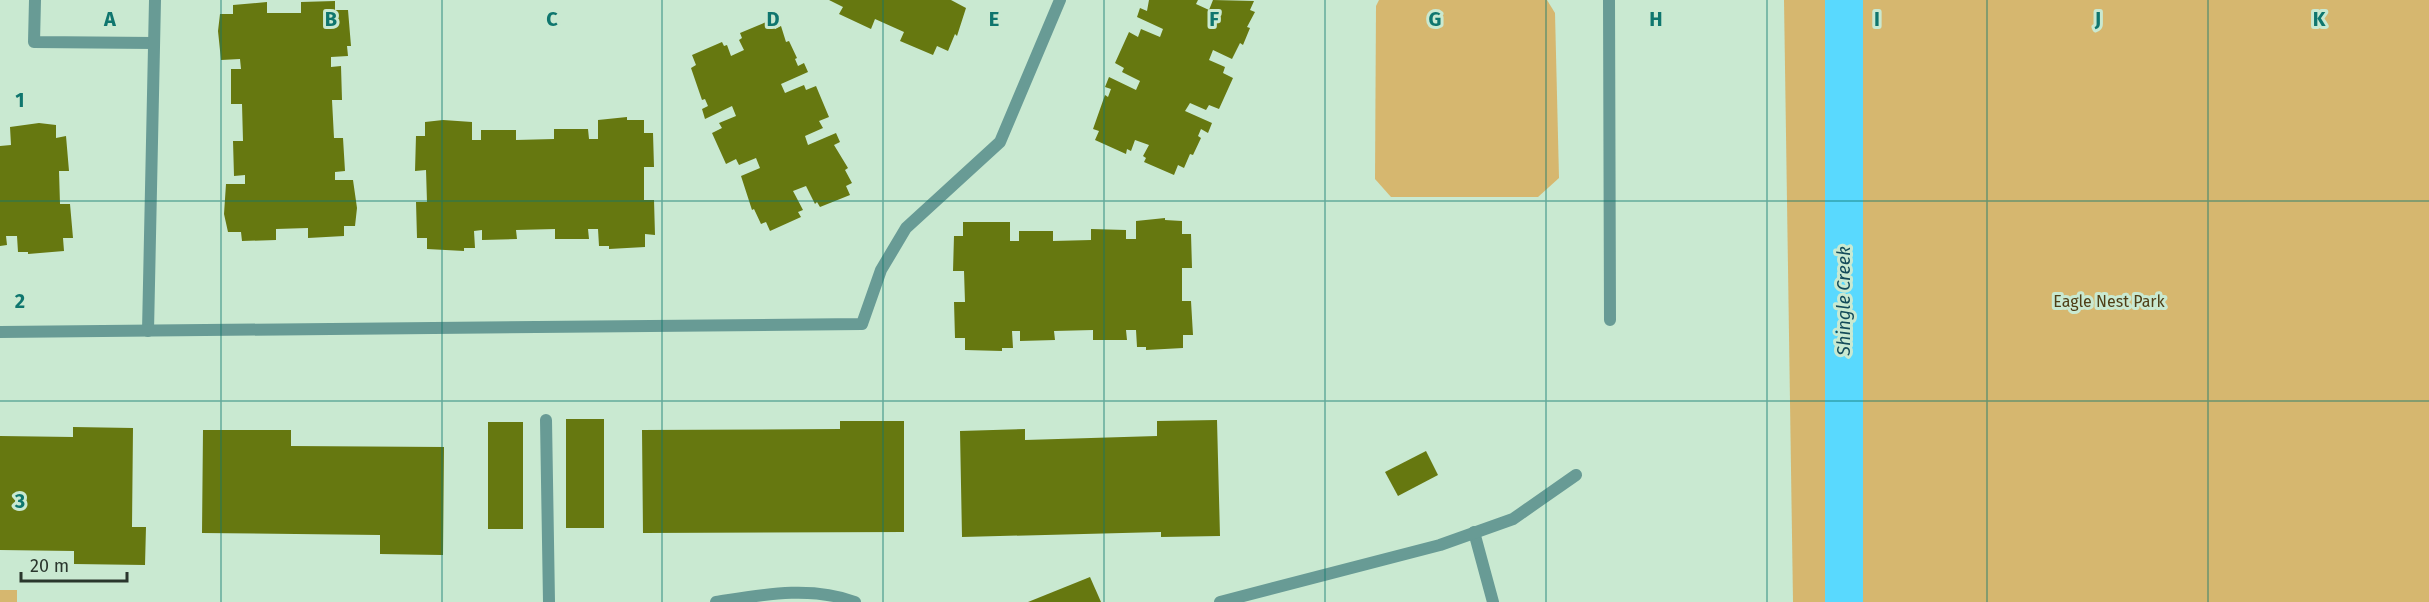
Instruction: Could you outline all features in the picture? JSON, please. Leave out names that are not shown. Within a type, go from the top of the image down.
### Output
[{"type":"lane","points":[[35,0],[34,42],[154,43]]},
{"type":"lane","points":[[148,331],[155,0]]},
{"type":"lane","points":[[0,332],[862,324],[881,270],[906,228],[1000,142],[1060,0]]},
{"type":"lane","points":[[1609,0],[1610,320]]},
{"type":"lane","points":[[546,420],[549,602]]},
{"type":"lane","points":[[1223,602],[1440,545],[1513,519],[1576,475]]},
{"type":"lane","points":[[1474,532],[1493,602]]},
{"type":"lane","points":[[716,602],[781,592],[839,596],[855,602]]},
{"type":"green space","points":[[1379,0],[1547,0],[1555,13],[1559,178],[1538,197],[1391,197],[1375,179],[1376,6]]},
{"type":"green space","name":"Eagle Nest Park","points":[[1784,0],[2429,0],[2429,602],[1793,602]]},
{"type":"green space","points":[[0,590],[17,590],[17,602],[0,602]]},
{"type":"building","points":[[829,0],[951,0],[966,8],[957,36],[955,34],[948,51],[937,46],[933,55],[900,41],[904,32],[875,19],[871,29],[839,14],[843,7]]},
{"type":"building","points":[[1149,0],[1198,0],[1196,4],[1209,10],[1213,0],[1254,1],[1250,10],[1255,12],[1247,27],[1250,28],[1243,45],[1240,43],[1232,59],[1213,50],[1209,60],[1225,67],[1223,73],[1233,78],[1219,109],[1209,105],[1206,110],[1190,103],[1185,111],[1212,123],[1208,133],[1201,129],[1198,136],[1201,138],[1193,155],[1190,154],[1184,168],[1178,165],[1174,175],[1144,162],[1146,158],[1143,156],[1149,145],[1135,140],[1131,151],[1127,149],[1126,154],[1095,140],[1099,131],[1093,129],[1105,95],[1108,97],[1111,89],[1105,87],[1109,77],[1136,90],[1140,81],[1122,72],[1124,68],[1115,63],[1129,32],[1138,37],[1141,29],[1160,37],[1163,29],[1137,17],[1140,8],[1147,11]]},
{"type":"building","points":[[335,1],[335,10],[348,10],[351,46],[347,46],[348,56],[331,57],[331,67],[341,66],[342,100],[332,100],[334,138],[343,138],[345,171],[335,172],[335,180],[353,180],[357,208],[355,226],[344,226],[344,236],[308,238],[308,228],[276,229],[276,240],[242,241],[241,232],[228,232],[224,214],[226,184],[245,184],[245,175],[234,176],[233,141],[243,141],[242,104],[231,104],[231,69],[241,69],[240,59],[221,60],[218,31],[220,14],[233,14],[233,5],[267,2],[267,13],[301,13],[301,2]]},
{"type":"building","points":[[771,20],[775,29],[781,26],[786,42],[789,41],[797,58],[795,59],[798,66],[804,63],[808,72],[781,84],[785,93],[804,85],[806,90],[816,86],[829,117],[819,121],[823,128],[805,136],[808,145],[836,133],[840,142],[834,145],[848,168],[845,170],[852,183],[846,186],[850,195],[820,207],[817,202],[815,204],[806,186],[793,191],[803,210],[798,212],[801,217],[770,231],[766,222],[761,224],[754,209],[752,210],[741,176],[760,168],[756,158],[739,165],[736,159],[726,164],[712,133],[722,128],[719,123],[736,116],[732,106],[705,119],[702,109],[708,106],[705,99],[702,100],[691,68],[696,65],[692,55],[722,42],[724,46],[727,45],[731,56],[744,50],[739,40],[742,38],[740,33]]},
{"type":"building","points":[[627,117],[627,120],[644,120],[644,133],[653,133],[654,167],[644,167],[644,200],[654,200],[655,235],[645,234],[645,247],[609,249],[609,246],[599,246],[598,229],[588,229],[589,239],[555,239],[555,229],[516,230],[517,239],[482,240],[482,230],[474,231],[475,248],[464,248],[464,251],[427,249],[427,238],[417,238],[416,202],[427,202],[426,170],[415,171],[416,136],[425,136],[425,122],[443,120],[472,122],[472,140],[481,140],[481,130],[516,130],[516,140],[554,139],[554,129],[588,129],[589,139],[598,139],[598,120]]},
{"type":"building","points":[[39,123],[56,125],[56,138],[66,136],[69,171],[59,171],[60,204],[70,204],[73,238],[63,238],[64,251],[28,254],[28,252],[18,252],[17,236],[6,236],[7,245],[0,246],[0,146],[11,145],[10,127]]},
{"type":"building","points":[[1165,218],[1165,220],[1182,221],[1182,234],[1191,234],[1192,268],[1182,268],[1182,301],[1191,301],[1193,335],[1183,335],[1183,348],[1146,350],[1146,347],[1137,347],[1136,330],[1126,330],[1127,340],[1093,340],[1093,330],[1054,331],[1055,340],[1020,341],[1020,331],[1012,331],[1013,348],[1002,348],[1002,351],[965,350],[965,338],[955,338],[954,302],[965,302],[964,271],[953,271],[954,236],[963,236],[963,222],[1010,222],[1010,241],[1019,241],[1019,231],[1053,231],[1053,241],[1091,240],[1091,229],[1126,230],[1126,239],[1136,239],[1136,221]]},
{"type":"building","points":[[566,419],[604,419],[604,528],[566,528]]},
{"type":"building","points":[[1217,420],[1220,536],[1161,537],[1161,532],[962,537],[960,431],[1025,429],[1025,440],[1157,436],[1157,421]]},
{"type":"building","points":[[840,421],[904,421],[904,532],[643,533],[642,430],[840,429]]},
{"type":"building","points":[[488,422],[523,422],[523,529],[488,529]]},
{"type":"building","points":[[73,427],[133,428],[132,527],[146,527],[145,565],[74,564],[74,551],[0,550],[0,436],[73,437]]},
{"type":"building","points":[[203,430],[291,430],[291,446],[444,447],[443,555],[380,554],[380,535],[202,533]]},
{"type":"building","points":[[1426,451],[1438,475],[1398,496],[1385,472]]},
{"type":"building","points":[[1090,577],[1101,602],[1028,602]]},
{"type":"waterway","name":"Shingle Creek","points":[[1844,0],[1844,602]]}]
